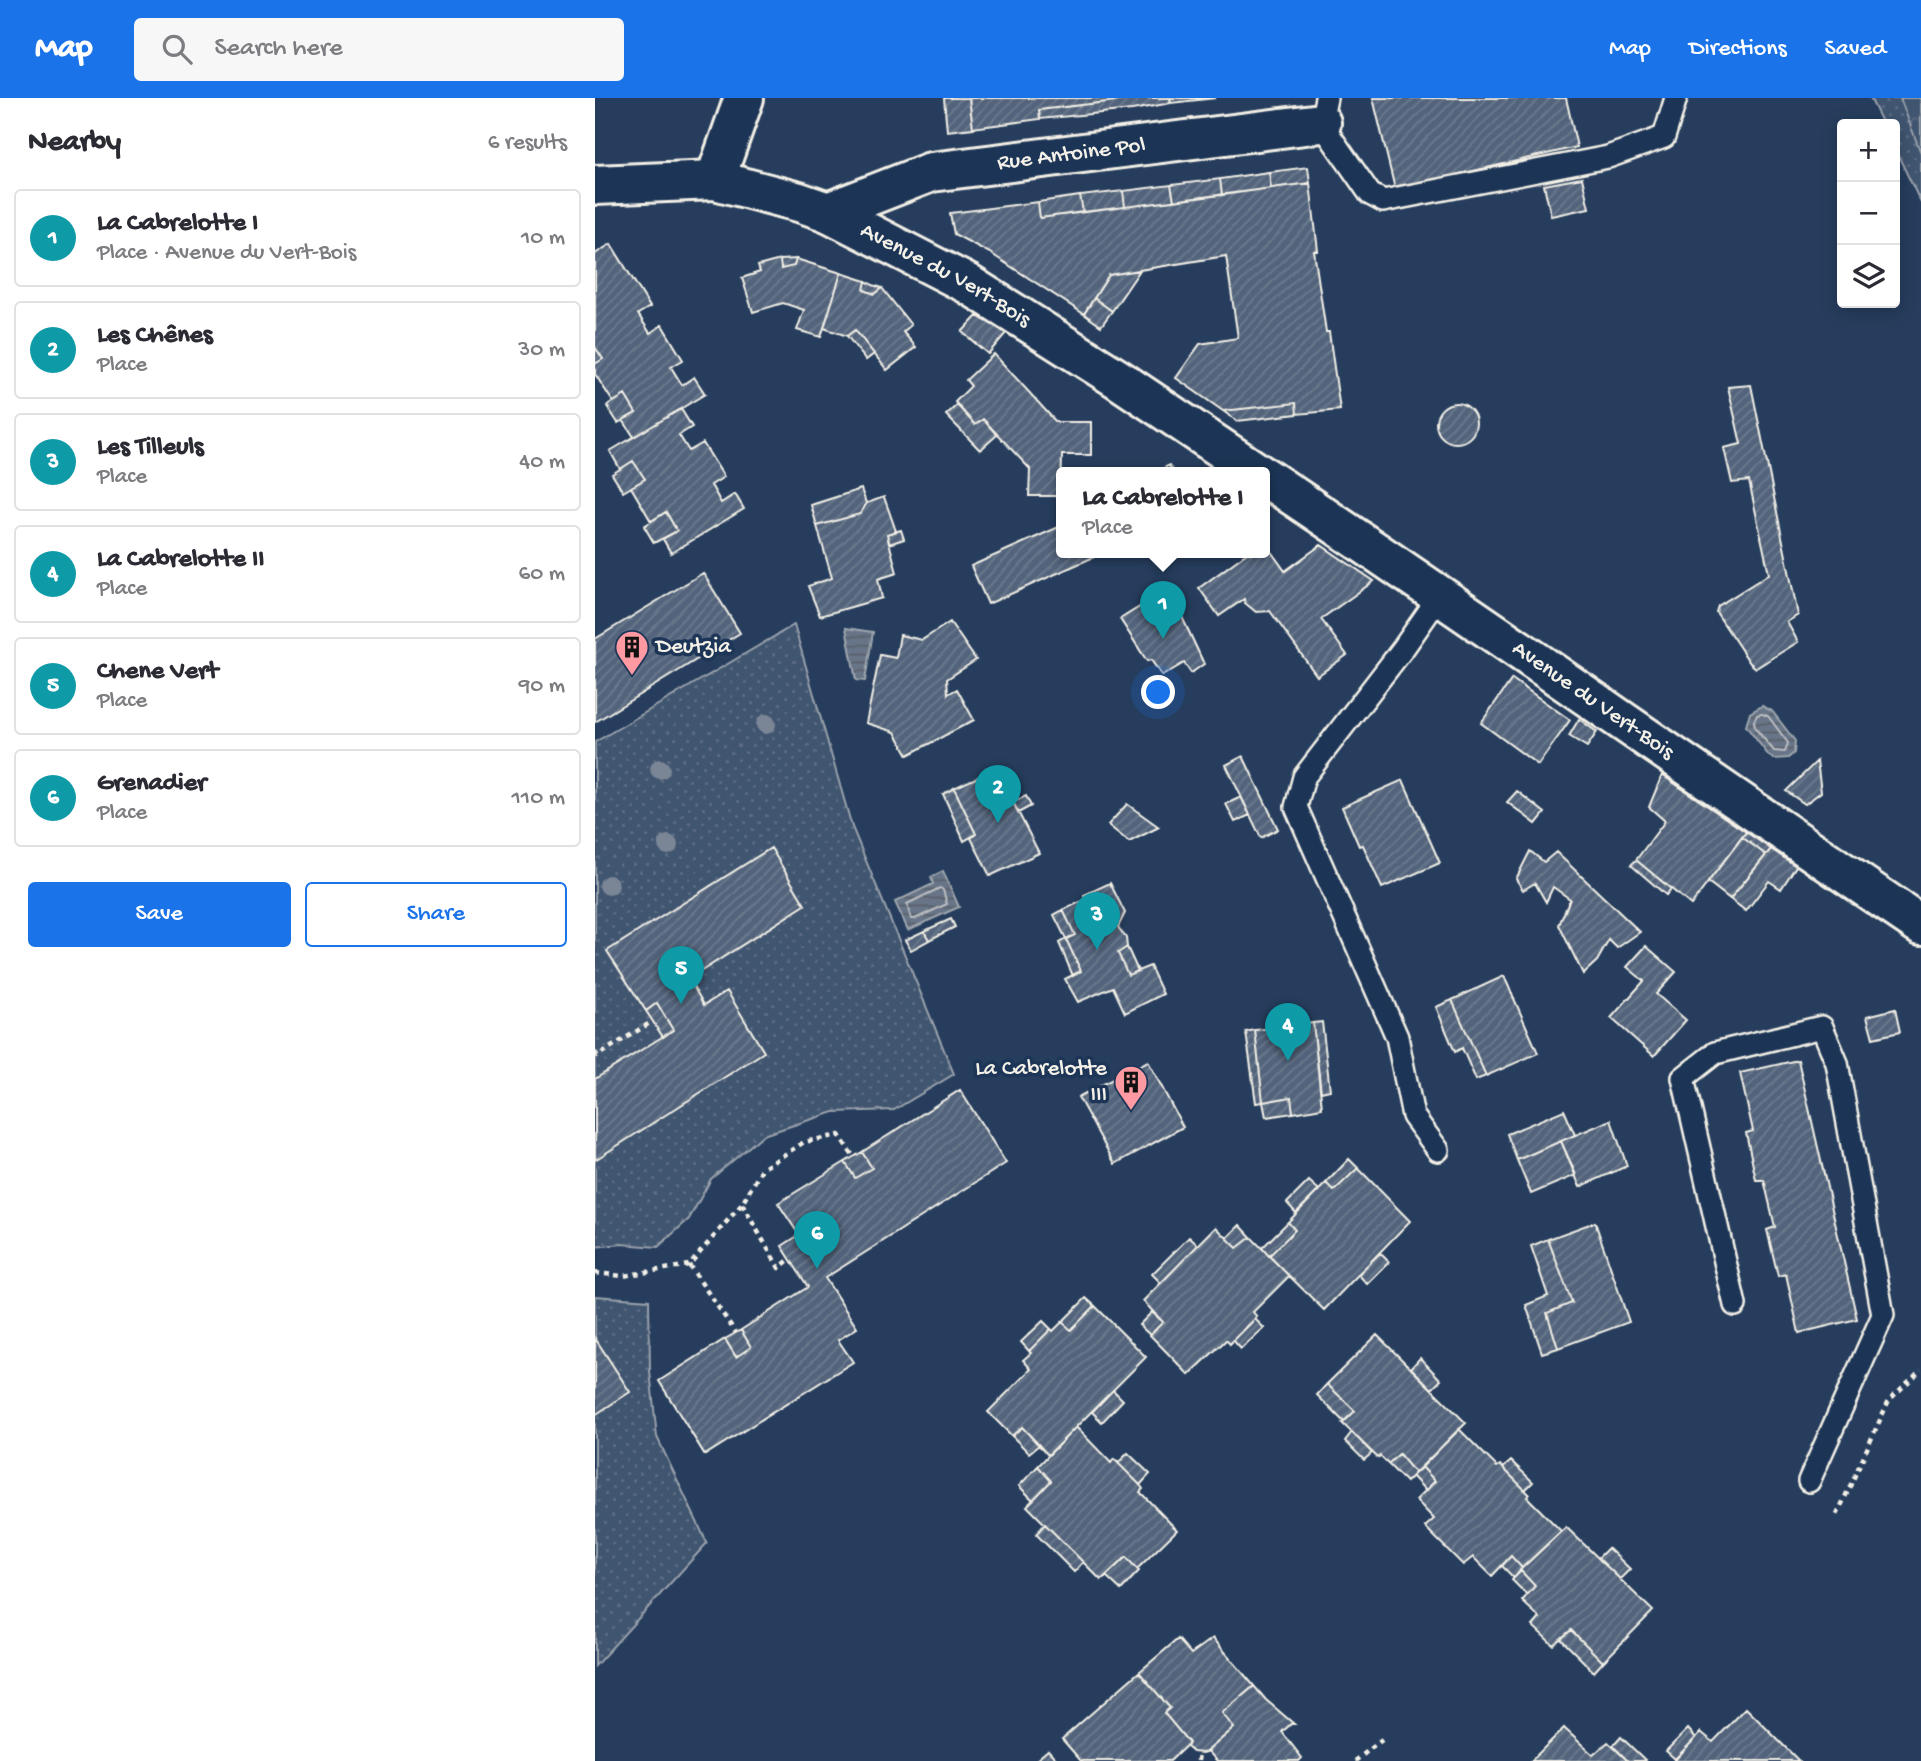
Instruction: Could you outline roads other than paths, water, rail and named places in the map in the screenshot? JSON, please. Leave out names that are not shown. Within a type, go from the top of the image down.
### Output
[{"type":"street","points":[[715,180],[744,98]]},
{"type":"street","name":"Rue Antoine Pol","points":[[828,212],[931,172],[1324,110]]},
{"type":"street","name":"Avenue du Vert-Bois","points":[[595,185],[715,180],[828,212],[968,284],[1118,379],[1249,467]]},
{"type":"street","name":"Avenue du Vert-Bois","points":[[1270,480],[1441,594],[1666,753],[1921,925]]},
{"type":"lane","points":[[1324,110],[1370,194],[1383,201],[1619,153],[1664,137],[1676,98]]},
{"type":"lane","points":[[1438,1150],[1413,1116],[1397,1037],[1296,807],[1304,777],[1402,650],[1441,594]]},
{"type":"lane","points":[[1735,1304],[1683,1078],[1714,1053],[1822,1027],[1837,1063],[1883,1315],[1808,1480]]},
{"type":"water","points":[[846,628],[873,632],[865,681],[856,680]]},
{"type":"water","points":[[1762,706],[1772,711],[1795,741],[1794,753],[1788,758],[1774,759],[1769,756],[1746,726],[1750,713]]},
{"type":"water","points":[[943,871],[959,907],[908,930],[895,902],[933,884],[931,877]]},
{"type":"place","name":"La Cabrelotte I","points":[[1163,639]]},
{"type":"place","name":"Deutzia","points":[[632,677]]},
{"type":"place","name":"Les Chênes","points":[[998,823]]},
{"type":"place","name":"Les Tilleuls","points":[[1097,950]]},
{"type":"place","name":"Chene Vert","points":[[681,1004]]},
{"type":"place","name":"La Cabrelotte II","points":[[1288,1061]]},
{"type":"place","name":"La Cabrelotte III","points":[[1131,1112]]},
{"type":"place","name":"Grenadier","points":[[817,1269]]}]
